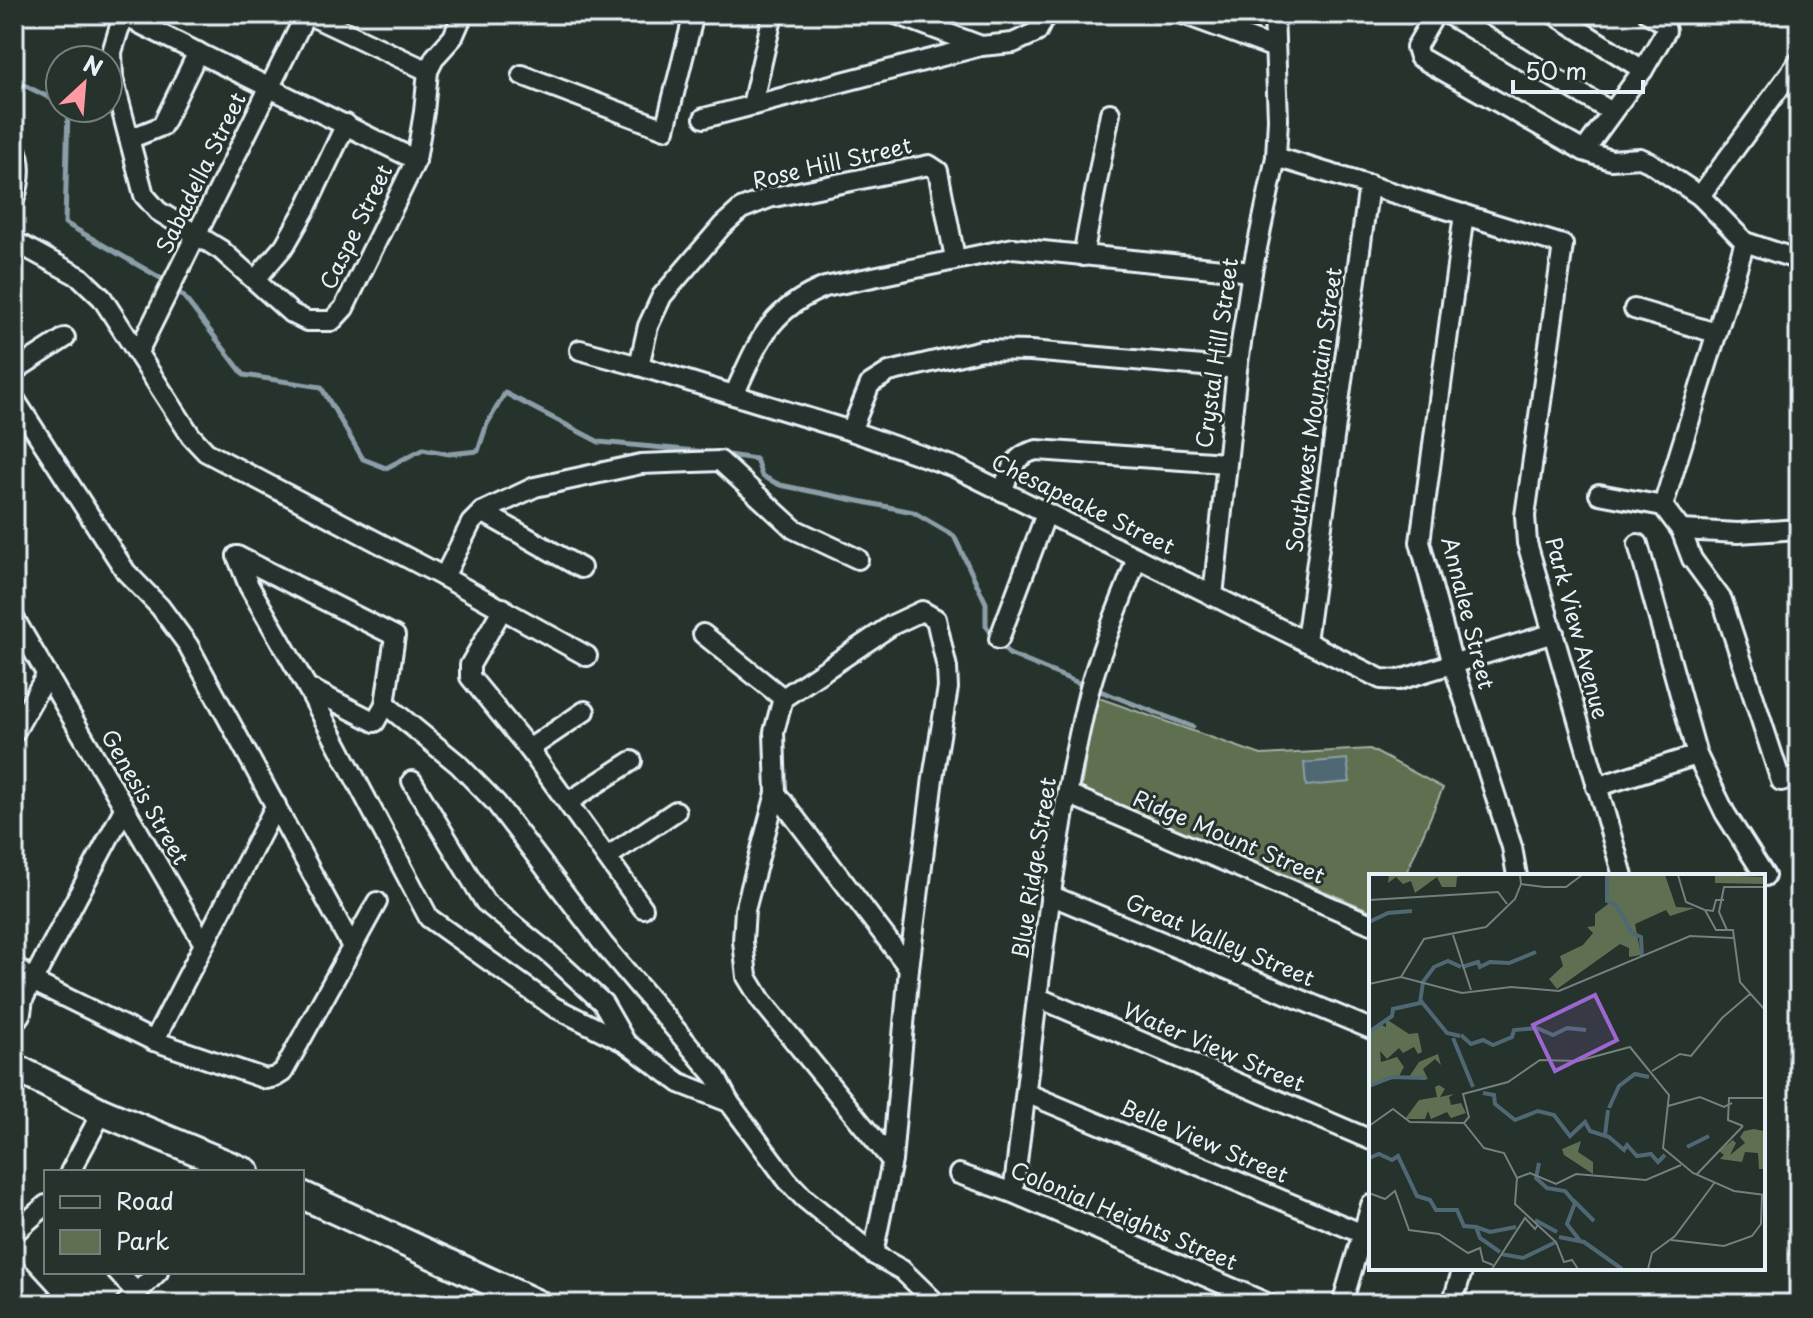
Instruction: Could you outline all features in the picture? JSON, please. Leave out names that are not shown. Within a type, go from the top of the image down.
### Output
[{"type":"main road","points":[[14,1067],[102,1112],[241,1170]]},
{"type":"main road","points":[[304,1196],[538,1304]]},
{"type":"street","points":[[306,14],[428,71],[435,57],[453,37],[463,14]]},
{"type":"street","name":"Sabadella Street","points":[[138,352],[306,14]]},
{"type":"street","points":[[522,75],[665,129],[694,14]]},
{"type":"street","points":[[752,105],[773,14]]},
{"type":"street","points":[[896,14],[981,46]]},
{"type":"street","points":[[704,118],[981,46],[1013,43],[1037,32],[1046,14]]},
{"type":"street","points":[[1183,14],[1275,48]]},
{"type":"street","name":"Crystal Hill Street","points":[[1213,596],[1237,369],[1252,272],[1276,157],[1278,119],[1274,14]]},
{"type":"street","points":[[1435,14],[1416,47],[1419,57],[1584,151],[1611,160],[1640,158],[1700,196],[1745,242],[1799,260]]},
{"type":"street","points":[[1447,14],[1612,112]]},
{"type":"street","points":[[1554,14],[1643,70]]},
{"type":"street","points":[[1584,151],[1643,70],[1667,27],[1649,14]]},
{"type":"street","points":[[123,16],[416,160]]},
{"type":"street","name":"Caspe Street","points":[[123,16],[112,52],[113,78],[144,195],[158,211],[197,233],[256,279],[291,313],[307,321],[332,321],[344,308],[416,160],[422,134],[428,71]]},
{"type":"street","points":[[129,139],[162,126],[198,52]]},
{"type":"street","points":[[1700,196],[1799,61]]},
{"type":"street","points":[[1083,256],[1110,113]]},
{"type":"street","points":[[256,279],[285,245],[346,124]]},
{"type":"street","points":[[14,145],[20,157],[14,200]]},
{"type":"street","points":[[1276,157],[1464,214]]},
{"type":"street","name":"Rose Hill Street","points":[[639,366],[648,326],[662,296],[722,226],[741,209],[769,198],[929,165],[938,171],[955,258]]},
{"type":"street","name":"Southwest Mountain Street","points":[[1306,641],[1369,185]]},
{"type":"street","name":"Park View Avenue","points":[[1464,214],[1563,245],[1525,516],[1527,543],[1622,874]]},
{"type":"street","name":"Annalee Street","points":[[1464,214],[1420,542],[1453,664],[1512,847],[1517,874]]},
{"type":"street","points":[[14,241],[80,277],[102,298],[191,436],[206,452],[503,608],[587,656]]},
{"type":"street","points":[[1663,506],[1745,242]]},
{"type":"street","points":[[734,395],[761,338],[779,315],[800,297],[825,287],[1013,248],[1252,272]]},
{"type":"street","points":[[1634,309],[1716,333]]},
{"type":"street","points":[[14,371],[65,338]]},
{"type":"street","name":"Chesapeake Street","points":[[580,350],[851,431],[954,467],[1381,679],[1399,680],[1554,633]]},
{"type":"street","points":[[851,431],[870,384],[889,372],[982,350],[1031,351],[1237,369]]},
{"type":"street","points":[[14,398],[126,572],[160,607],[188,645],[352,947]]},
{"type":"street","points":[[1002,491],[1015,461],[1024,453],[1037,450],[1226,463]]},
{"type":"street","points":[[444,577],[471,523],[482,512],[535,487],[641,464],[720,461],[794,529],[858,559]]},
{"type":"street","points":[[1599,494],[1663,506],[1681,530],[1692,559],[1722,600],[1781,781],[1799,776]]},
{"type":"street","points":[[482,512],[581,568]]},
{"type":"street","points":[[999,639],[1046,514]]},
{"type":"street","points":[[1681,530],[1747,533],[1798,527]]},
{"type":"street","points":[[1638,544],[1697,755],[1725,813],[1764,874]]},
{"type":"street","points":[[307,687],[375,722],[385,704],[395,636],[237,556],[249,586],[307,687],[429,918],[554,1007],[626,1043],[680,1083],[729,1102]]},
{"type":"street","name":"Blue Ridge Street","points":[[1013,1193],[1050,895],[1068,794],[1092,684],[1137,558]]},
{"type":"street","points":[[503,608],[470,665],[470,677],[529,749],[643,908]]},
{"type":"street","points":[[873,1254],[892,1161],[909,968],[933,778],[948,688],[947,668],[936,619],[922,611],[911,614],[783,698],[774,732],[776,793],[745,910],[743,941],[747,977],[761,1000],[892,1161]]},
{"type":"street","name":"Genesis Street","points":[[14,618],[204,944]]},
{"type":"street","points":[[703,634],[783,698]]},
{"type":"street","points":[[14,733],[47,674]]},
{"type":"street","points":[[385,704],[458,764],[496,803],[603,944],[716,1077],[729,1102],[787,1180],[804,1198],[873,1254],[902,1270],[937,1304]]},
{"type":"street","points":[[529,749],[585,711]]},
{"type":"street","points":[[1596,787],[1697,755]]},
{"type":"street","points":[[568,802],[632,761]]},
{"type":"street","points":[[412,781],[485,902],[552,956],[603,1003],[626,1043]]},
{"type":"street","points":[[776,793],[909,968]]},
{"type":"street","name":"Ridge Mount Street","points":[[1068,794],[1369,923]]},
{"type":"street","points":[[154,1041],[276,805]]},
{"type":"street","points":[[14,1023],[21,1013],[18,1001],[32,981],[124,809]]},
{"type":"street","points":[[607,857],[676,811]]},
{"type":"street","name":"Great Valley Street","points":[[1050,895],[1369,1028]]},
{"type":"street","points":[[14,965],[32,981],[154,1041],[266,1079],[283,1072],[377,902]]},
{"type":"street","name":"Water View Street","points":[[1039,998],[1369,1139]]},
{"type":"street","name":"Belle View Street","points":[[1026,1093],[1363,1234]]},
{"type":"street","points":[[71,1170],[102,1112]]},
{"type":"street","name":"Colonial Heights Street","points":[[959,1174],[1013,1193],[1269,1304]]},
{"type":"street","points":[[14,1233],[44,1207]]},
{"type":"street","points":[[1342,1304],[1369,1212]]},
{"type":"street","points":[[14,1268],[47,1304]]},
{"type":"street","points":[[1452,1304],[1462,1270]]},
{"type":"street","points":[[118,1274],[131,1298],[156,1274]]},
{"type":"green space","points":[[1096,697],[1261,755],[1370,749],[1443,788],[1406,874],[1369,874],[1369,910],[1081,788]]},
{"type":"water","points":[[1347,759],[1350,782],[1306,786],[1304,763]]},
{"type":"waterway","points":[[14,80],[44,95]]},
{"type":"waterway","points":[[68,124],[65,223],[164,280],[184,297],[244,375],[321,387],[363,459],[386,468],[423,449],[449,454],[478,451],[487,424],[505,393],[599,442],[756,459],[762,476],[780,485],[913,512],[954,536],[986,603],[986,626],[1009,654],[1086,686]]},
{"type":"waterway","points":[[1095,689],[1193,727]]}]
